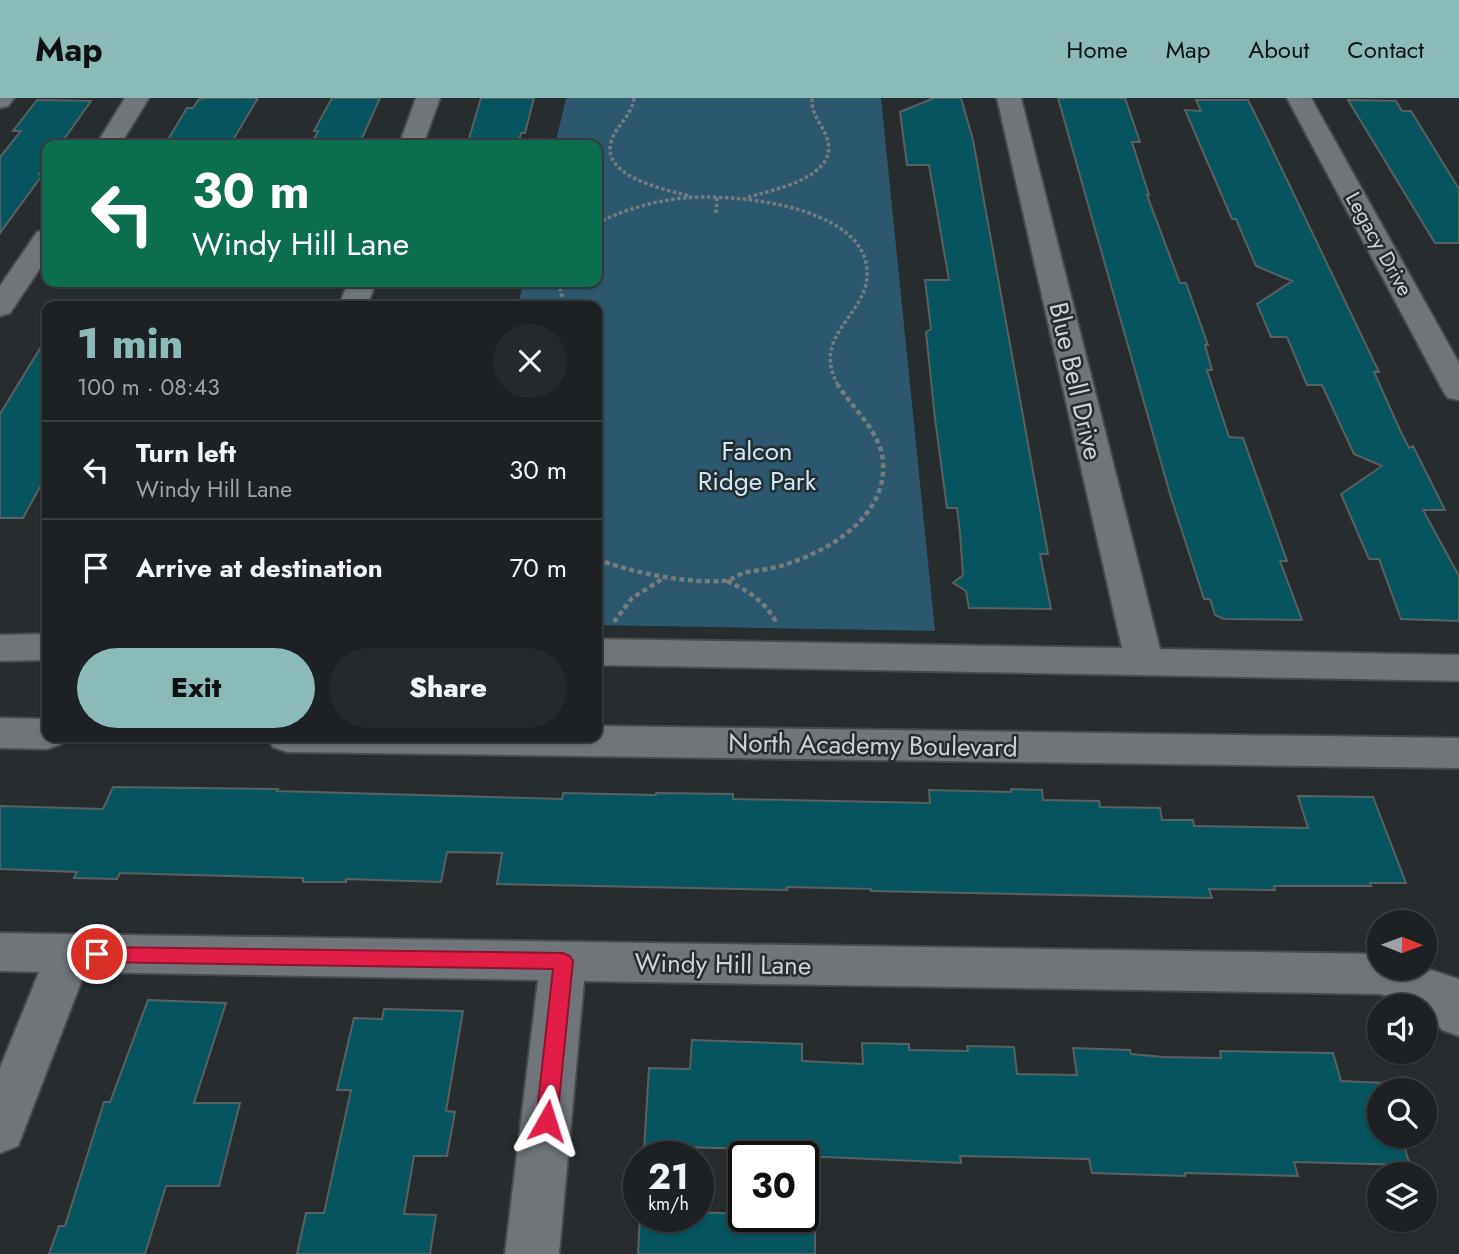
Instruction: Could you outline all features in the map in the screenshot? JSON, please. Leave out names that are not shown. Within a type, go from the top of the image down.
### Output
[{"type":"street","points":[[111,140],[137,98]]},
{"type":"street","points":[[413,140],[428,98]]},
{"type":"street","name":"Blue Bell Drive","points":[[1009,98],[1144,663]]},
{"type":"street","name":"Legacy Drive","points":[[1299,98],[1459,391]]},
{"type":"street","points":[[0,307],[42,245]]},
{"type":"street","points":[[604,640],[1144,663],[1459,668]]},
{"type":"street","points":[[0,648],[42,648]]},
{"type":"street","points":[[0,733],[42,734]]},
{"type":"street","name":"North Academy Boulevard","points":[[602,741],[1459,753]]},
{"type":"street","name":"Windy Hill Lane","points":[[0,952],[1380,974],[1451,1005]]},
{"type":"street","points":[[0,1130],[69,954]]},
{"type":"street","points":[[532,1254],[563,961]]},
{"type":"path","points":[[634,98],[630,115],[611,142],[611,156],[617,165],[646,185],[693,197]]},
{"type":"path","points":[[743,198],[793,184],[814,173],[822,164],[828,155],[829,144],[826,135],[814,120],[812,98]]},
{"type":"path","points":[[602,221],[628,210],[693,197],[743,198],[804,210],[840,229],[861,248],[867,268],[864,293],[858,306],[836,332],[831,346],[831,366],[840,391],[873,434],[881,452],[884,474],[877,498],[863,520],[843,536],[804,558],[782,566],[739,575],[727,581]]},
{"type":"path","points":[[716,213],[717,197]]},
{"type":"path","points":[[602,560],[665,578],[727,581],[762,601],[773,614],[780,632]]},
{"type":"path","points":[[604,640],[618,614],[632,598],[665,578]]},
{"type":"green space","name":"Falcon Ridge Park","points":[[566,98],[881,98],[935,631],[602,625],[602,301],[519,301],[522,287],[602,287],[602,140],[556,140]]},
{"type":"building","points":[[258,98],[233,140],[168,140],[187,108],[193,108],[199,99]]},
{"type":"building","points":[[332,98],[380,98],[361,140],[314,140],[318,131],[314,131]]},
{"type":"building","points":[[481,98],[534,98],[525,133],[521,133],[519,140],[468,140]]},
{"type":"building","points":[[934,98],[961,98],[973,140],[1048,554],[1040,554],[1051,609],[969,608],[966,591],[953,583],[963,575],[960,533],[957,508],[947,508],[926,332],[931,329],[925,280],[949,280],[929,165],[907,165],[900,112]]},
{"type":"building","points":[[1058,98],[1125,98],[1140,142],[1132,142],[1147,195],[1180,283],[1186,283],[1208,345],[1205,345],[1212,370],[1207,370],[1229,437],[1243,438],[1287,561],[1280,561],[1302,620],[1224,619],[1215,615],[1210,599],[1204,599],[1170,494]]},
{"type":"building","points":[[37,100],[91,101],[64,140],[42,140],[42,170],[39,174],[42,175],[0,233],[0,157],[21,131],[13,131]]},
{"type":"building","points":[[1196,100],[1248,100],[1379,372],[1374,372],[1400,430],[1409,448],[1413,446],[1445,510],[1423,510],[1459,576],[1459,621],[1401,619],[1379,559],[1369,559],[1341,494],[1382,466],[1354,454],[1322,385],[1307,385],[1287,337],[1271,337],[1257,304],[1292,281],[1256,266],[1236,219],[1232,219],[1185,110],[1201,111]]},
{"type":"building","points":[[1348,100],[1396,101],[1402,111],[1411,111],[1459,189],[1459,243],[1435,243]]},
{"type":"building","points":[[42,345],[42,483],[23,518],[0,518],[0,414]]},
{"type":"building","points":[[113,787],[278,789],[277,791],[562,799],[563,793],[733,794],[733,799],[930,803],[929,790],[1042,790],[1043,800],[1099,801],[1100,807],[1160,808],[1162,820],[1193,820],[1194,826],[1308,828],[1298,796],[1373,797],[1406,883],[1370,883],[1371,886],[1274,886],[1275,890],[1209,889],[1212,898],[787,887],[787,890],[497,884],[502,853],[447,852],[441,882],[346,879],[346,882],[303,882],[303,878],[120,873],[117,879],[74,878],[77,872],[0,869],[0,806],[103,809]]},
{"type":"building","points":[[148,1000],[226,1003],[194,1103],[240,1103],[219,1186],[166,1186],[145,1254],[49,1254],[59,1226],[65,1226],[104,1102],[110,1102]]},
{"type":"building","points":[[384,1009],[463,1011],[446,1111],[455,1112],[447,1156],[414,1156],[404,1214],[436,1215],[430,1254],[297,1254],[306,1213],[324,1213],[351,1090],[337,1090],[354,1018],[382,1019]]},
{"type":"building","points":[[692,1040],[802,1044],[802,1061],[863,1064],[862,1043],[909,1044],[909,1050],[968,1051],[967,1046],[1014,1047],[1017,1074],[1077,1075],[1073,1048],[1130,1050],[1131,1054],[1163,1057],[1221,1058],[1220,1051],[1333,1053],[1341,1081],[1367,1082],[1367,1148],[1405,1148],[1409,1162],[1294,1162],[1298,1176],[1185,1173],[1185,1176],[1092,1173],[1089,1159],[960,1156],[961,1163],[819,1157],[819,1141],[728,1141],[728,1148],[714,1148],[714,1141],[645,1141],[649,1068],[690,1069]]},
{"type":"building","points":[[714,1213],[728,1213],[728,1232],[815,1232],[815,1254],[638,1254],[639,1232],[714,1232]]},
{"type":"route","points":[[97,954],[563,961],[547,1121]]}]
